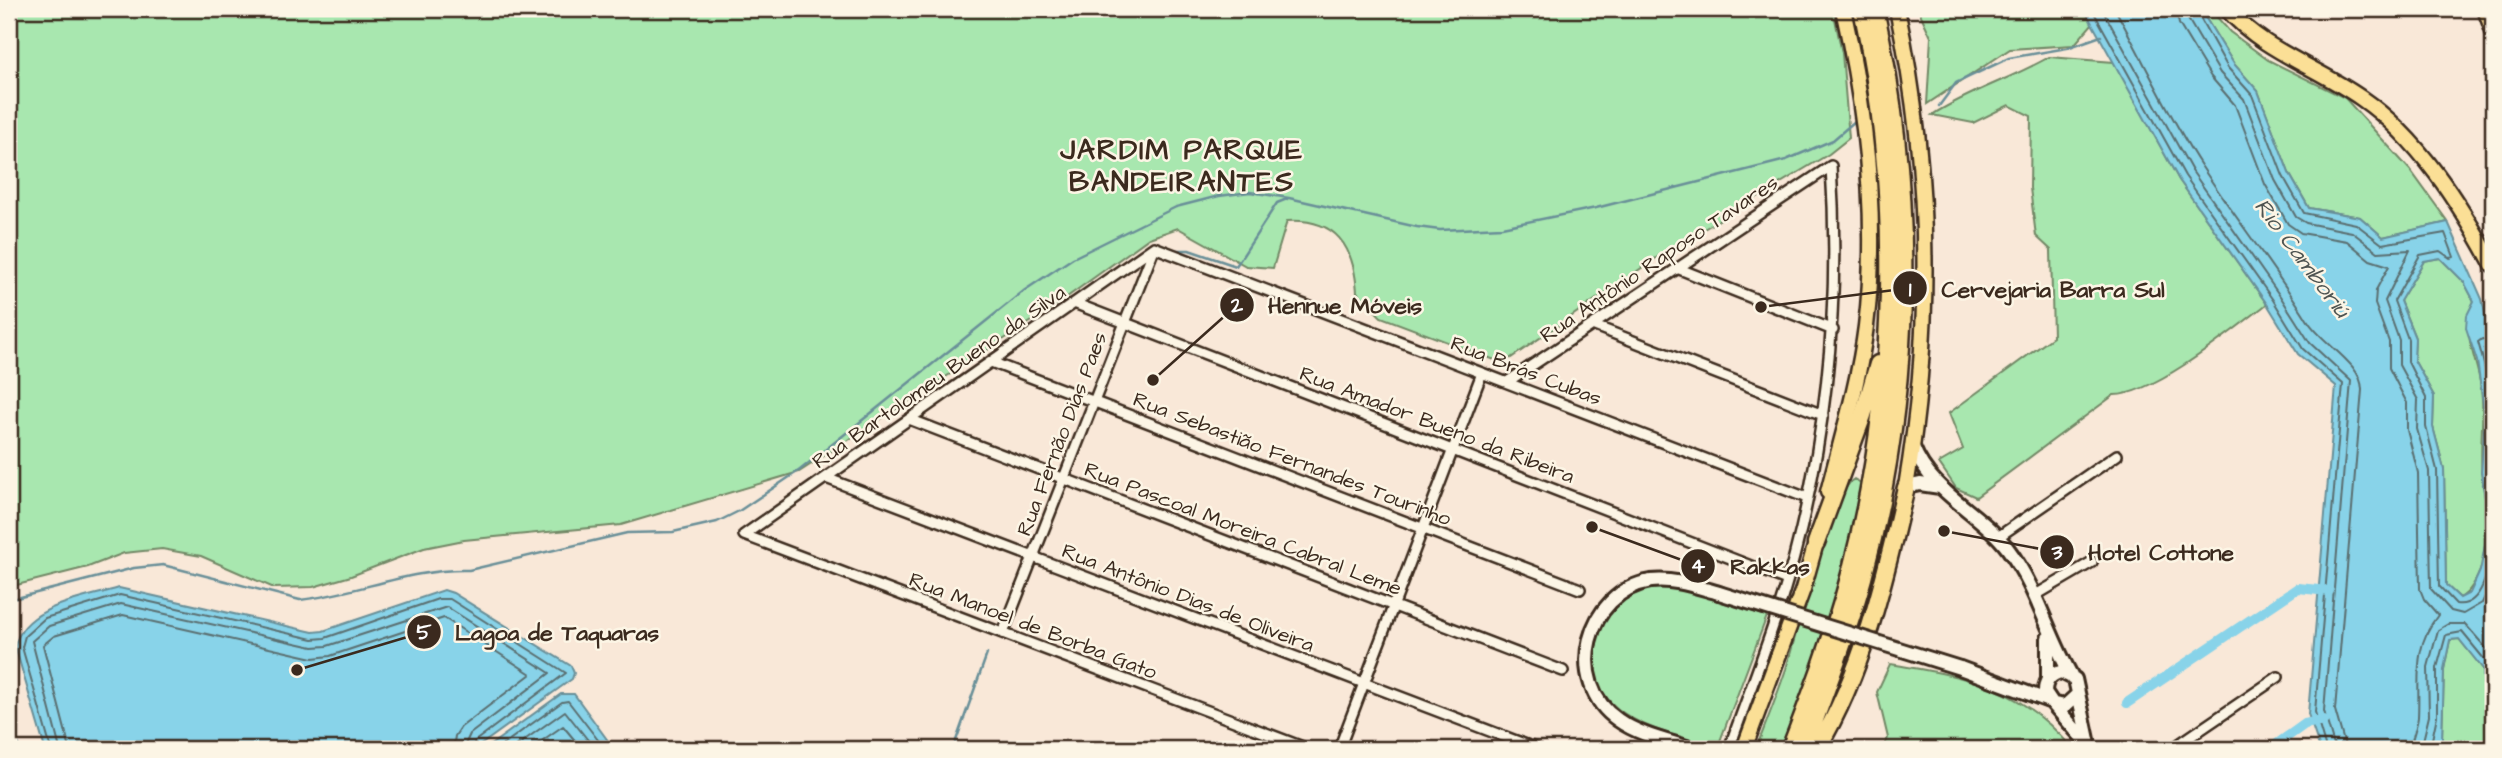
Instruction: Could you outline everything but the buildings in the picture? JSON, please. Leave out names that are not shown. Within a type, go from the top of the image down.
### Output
[{"type":"highway","points":[[1790,749],[1830,640],[1857,545],[1876,446],[1888,325],[1887,178],[1878,95],[1862,9]]},
{"type":"highway","points":[[1804,749],[1841,650],[1866,568],[1885,476],[1899,361],[1903,271],[1900,185],[1890,90],[1875,9]]},
{"type":"highway","points":[[1816,543],[1870,394],[1888,325]]},
{"type":"highway","points":[[1817,749],[1840,710],[1860,660],[1906,487]]},
{"type":"main road","points":[[1743,749],[1786,636],[1816,543],[1861,359],[1869,294],[1870,204],[1866,146],[1843,9]]},
{"type":"main road","points":[[1897,9],[1913,90],[1925,217],[1925,336],[1906,487],[1920,484],[1941,487]]},
{"type":"main road","points":[[2227,9],[2260,38],[2343,86],[2392,124],[2445,186],[2493,265]]},
{"type":"main road","points":[[2485,9],[2493,31]]},
{"type":"main road","points":[[1913,447],[1922,466],[1941,487],[1998,537],[2013,555],[2071,675],[2078,684],[2089,748]]},
{"type":"main road","points":[[1693,749],[1633,729],[1609,712],[1590,682],[1586,653],[1588,640],[1600,614],[1617,597],[1635,585],[1667,580],[1719,593],[2000,681],[2052,703],[2065,706],[2078,694]]},
{"type":"main road","points":[[2047,627],[2045,692],[2089,748]]},
{"type":"main road","points":[[2000,681],[2047,681],[2056,673],[2071,675]]},
{"type":"street","name":"Rua Antônio Raposo Tavares","points":[[1507,383],[1831,166],[1836,251],[1833,330]]},
{"type":"street","name":"Rua Bartolomeu Bueno da Silva","points":[[744,535],[1154,247]]},
{"type":"street","name":"Rua Fernão Dias Paes","points":[[1003,633],[1154,247]]},
{"type":"street","name":"Rua Brás Cubas","points":[[1154,247],[1807,498]]},
{"type":"street","points":[[1677,268],[1833,330],[1824,415],[1787,580],[1729,749]]},
{"type":"street","name":"Rua Amador Bueno da Ribeira","points":[[1074,303],[1787,580]]},
{"type":"street","points":[[1592,324],[1824,415]]},
{"type":"street","name":"Rua Sebastião Fernandes Tourinho","points":[[991,362],[1580,589]]},
{"type":"street","points":[[1339,749],[1482,373]]},
{"type":"street","name":"Rua Pascoal Moreira Cabral Leme","points":[[909,419],[1563,671]]},
{"type":"street","points":[[1998,537],[2117,455]]},
{"type":"street","name":"Rua Antônio Dias de Oliveira","points":[[826,478],[1537,749]]},
{"type":"street","name":"Rua Manoel de Borba Gato","points":[[744,535],[1308,749]]},
{"type":"street","points":[[2034,596],[2092,562]]},
{"type":"street","points":[[2172,749],[2278,677]]},
{"type":"green space","points":[[9,9],[1833,9],[1842,53],[1849,138],[1829,154],[1659,256],[1508,360],[1500,362],[1381,317],[1357,292],[1352,261],[1339,238],[1318,224],[1287,221],[1273,268],[1246,266],[1178,228],[1149,238],[1049,310],[799,472],[621,525],[464,540],[424,548],[351,576],[313,587],[274,588],[201,556],[162,549],[124,553],[88,567],[9,587]]},
{"type":"green space","points":[[1918,9],[2084,9],[2093,23],[2074,45],[2010,49],[1927,104],[1931,37]]},
{"type":"green space","points":[[2200,9],[2210,9],[2230,32],[2268,60],[2345,98],[2411,171],[2448,222],[2383,237],[2360,217],[2309,208],[2289,173],[2258,91],[2234,64]]},
{"type":"green space","points":[[2049,57],[2114,62],[2179,180],[2267,304],[2171,373],[2131,392],[2114,395],[1976,497],[1956,488],[1939,463],[1963,449],[1949,413],[2053,337],[2051,250],[2036,236],[2030,188],[2031,116],[2009,105],[1973,123],[1932,115]]},
{"type":"green space","points":[[2440,258],[2464,282],[2474,301],[2468,323],[2482,399],[2481,463],[2489,522],[2488,541],[2478,575],[2467,593],[2460,598],[2446,585],[2444,469],[2433,427],[2434,396],[2414,360],[2415,338],[2400,301],[2424,261]]},
{"type":"green space","points":[[1854,479],[1863,484],[1848,552],[1829,618],[1783,749],[1756,749],[1786,669],[1825,537],[1845,490]]},
{"type":"green space","points":[[1659,587],[1677,588],[1767,616],[1717,749],[1640,723],[1618,709],[1597,682],[1593,650],[1604,619],[1614,606],[1628,595]]},
{"type":"green space","points":[[2459,639],[2483,669],[2483,686],[2493,713],[2493,749],[2435,749],[2442,739],[2444,669],[2450,640]]},
{"type":"green space","points":[[1890,664],[1944,674],[1991,687],[2033,711],[2073,749],[1883,749],[1888,738],[1877,692]]},
{"type":"water","name":"Rio Camboriú","points":[[2084,9],[2200,9],[2234,64],[2258,91],[2289,173],[2309,208],[2360,217],[2383,237],[2448,222],[2482,299],[2493,352],[2493,713],[2483,686],[2483,669],[2459,639],[2450,640],[2444,669],[2442,740],[2435,749],[2320,749],[2308,714],[2336,386],[2298,354],[2267,304],[2179,180]],"holes":[[[2440,258],[2464,282],[2474,301],[2467,315],[2466,328],[2477,361],[2485,417],[2481,472],[2489,525],[2480,571],[2470,593],[2460,598],[2446,585],[2444,469],[2433,427],[2434,396],[2414,360],[2415,338],[2400,301],[2424,261]]]},
{"type":"water","points":[[119,588],[313,632],[323,631],[444,590],[571,666],[574,673],[572,679],[475,749],[45,749],[15,646],[21,632],[30,621],[57,606]]},
{"type":"water","points":[[561,694],[574,694],[614,749],[485,749]]},
{"type":"water","points":[[9,711],[20,749],[9,749]]},
{"type":"waterway","points":[[1939,106],[1956,83],[2009,58],[2067,48],[2101,36]]},
{"type":"waterway","points":[[9,600],[134,568],[163,565],[300,600],[426,573],[469,570],[627,533],[673,532],[717,522],[739,511],[800,470],[1025,290],[1073,258],[1176,207],[1219,196],[1250,192],[1289,198],[1417,227],[1440,230],[1502,227],[1596,208],[1786,160],[1833,140],[1855,121]]},
{"type":"waterway","points":[[1171,250],[1189,250],[1236,266],[1277,203],[1287,199]]},
{"type":"waterway","points":[[2127,703],[2298,588],[2329,591]]},
{"type":"waterway","points":[[953,749],[987,654]]},
{"type":"waterway","points":[[2270,749],[2305,724],[2324,720]]},
{"type":"place","name":"Cervejaria Barra Sul","points":[[1761,307]]},
{"type":"place","name":"Hennue Móveis","points":[[1153,380]]},
{"type":"place","name":"Rakkas","points":[[1592,527]]},
{"type":"place","name":"Hotel Cottone","points":[[1944,531]]},
{"type":"place","name":"Lagoa de Taquaras","points":[[297,670]]},
{"type":"district","name":"JARDIM PARQUE BANDEIRANTES","points":[[1182,166]]}]
